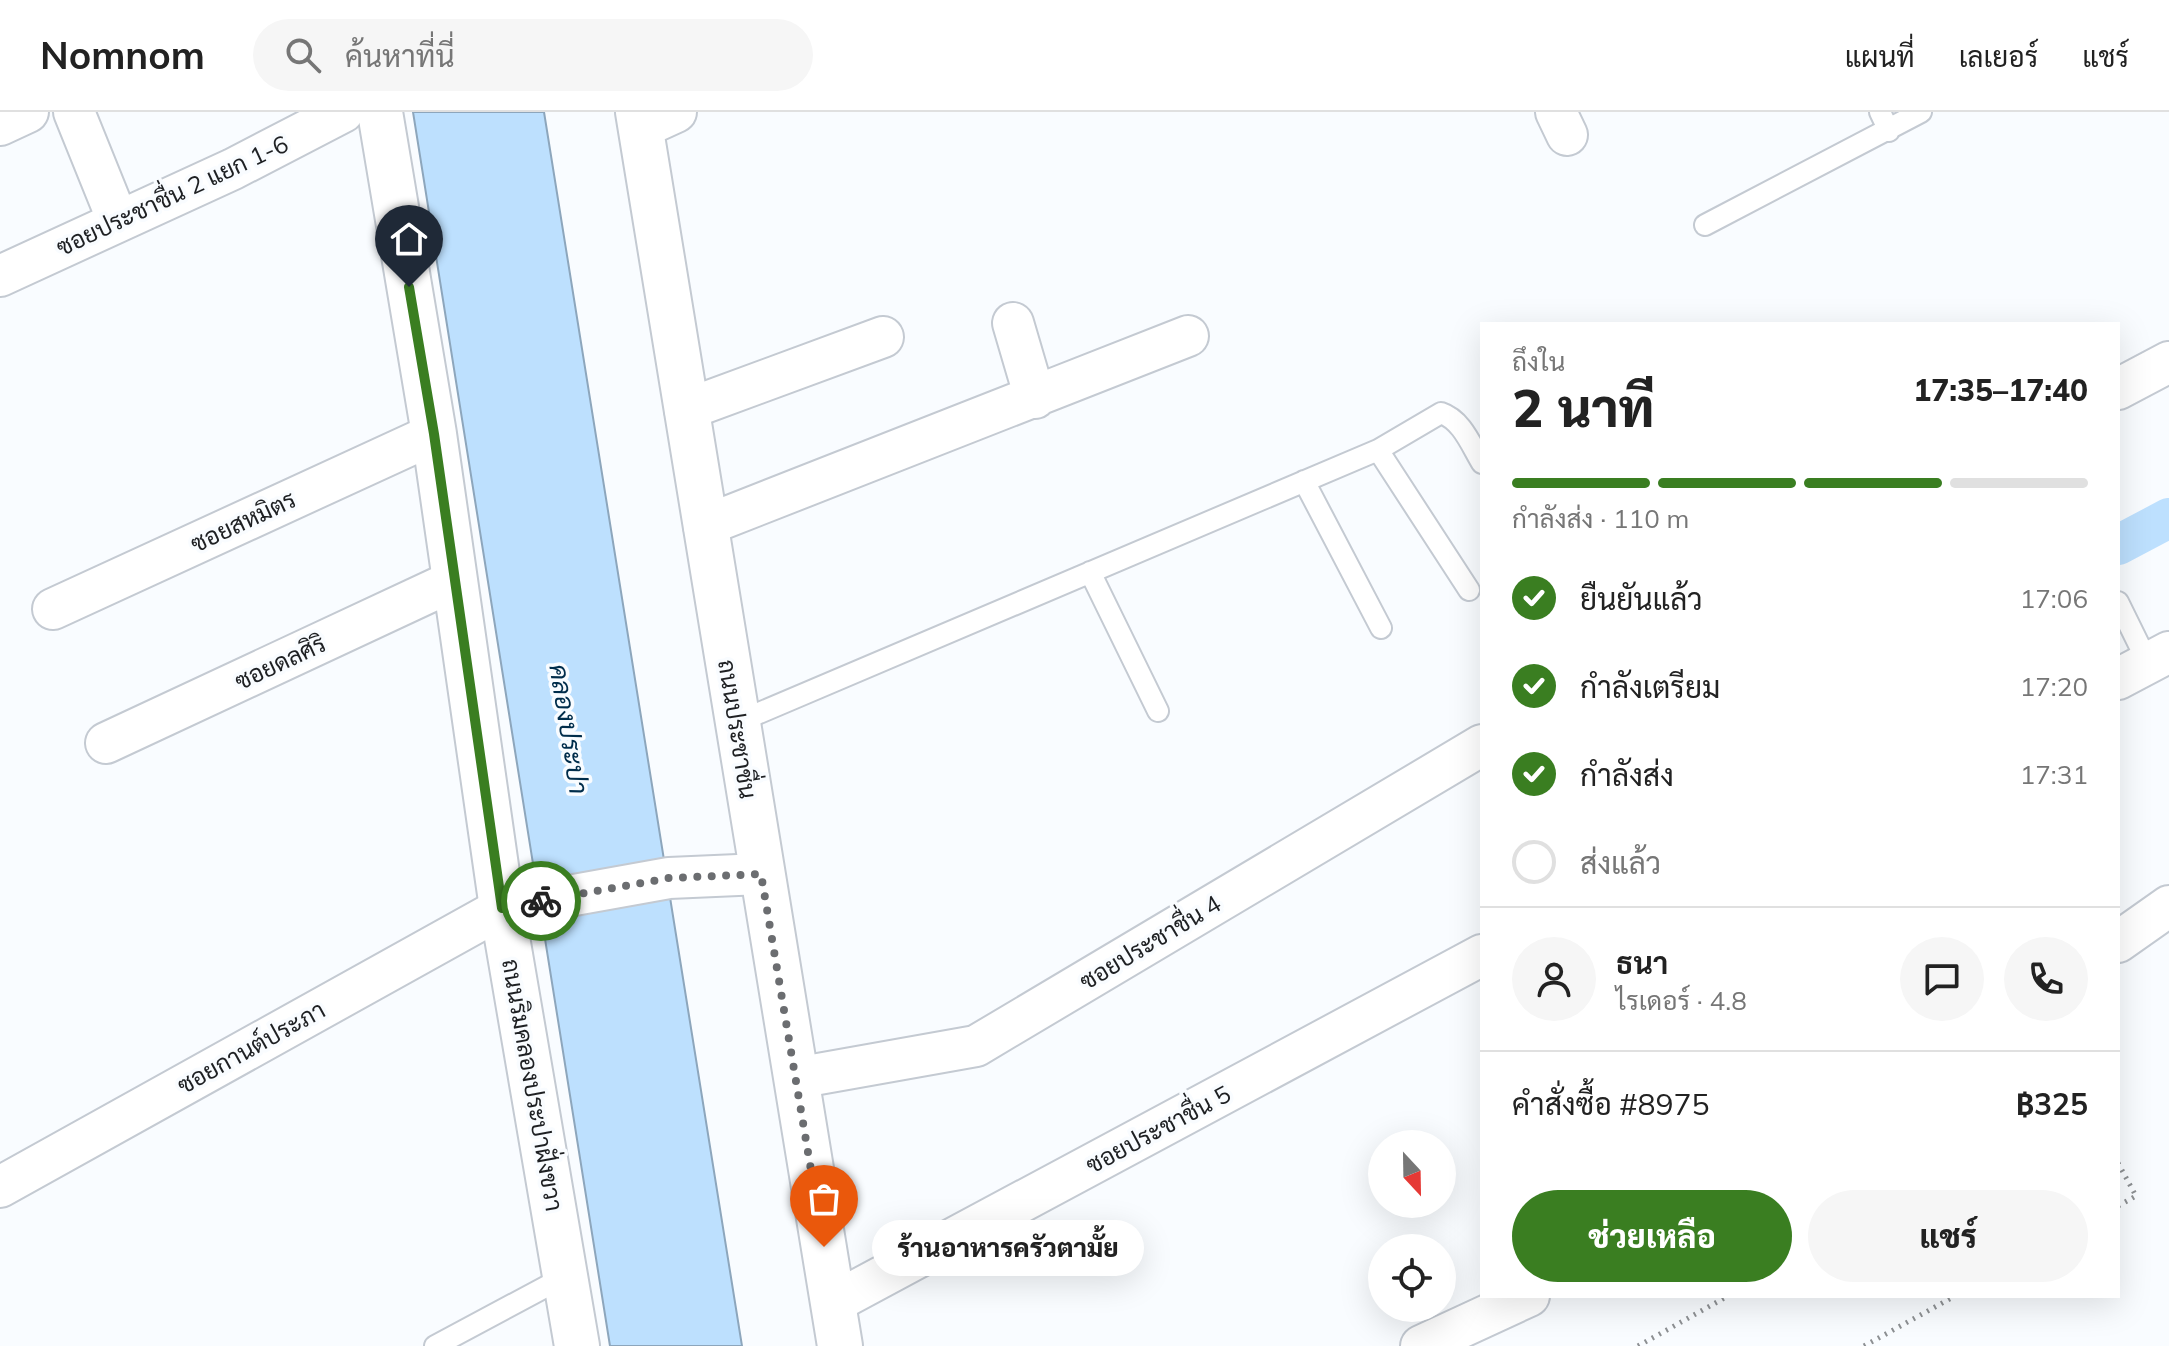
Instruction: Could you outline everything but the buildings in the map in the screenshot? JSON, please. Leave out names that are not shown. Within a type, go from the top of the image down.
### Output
[{"type":"street","points":[[0,125],[28,112]]},
{"type":"street","points":[[74,112],[118,221]]},
{"type":"street","name":"ซอยประชาชื่น 2 แยก 1-6","points":[[0,276],[233,169],[343,112]]},
{"type":"street","name":"ถนนริมคลองประปาฝั่งขวา","points":[[380,112],[434,434],[453,581],[520,905],[577,1346]]},
{"type":"street","name":"ถนนประชาชื่น","points":[[652,117],[685,410],[840,1346]]},
{"type":"street","points":[[1013,323],[1035,398]]},
{"type":"street","points":[[704,526],[1188,336]]},
{"type":"street","points":[[685,410],[883,337]]},
{"type":"street","points":[[2120,388],[2169,362]]},
{"type":"street","name":"ซอยสหมิตร","points":[[53,609],[434,434]]},
{"type":"street","name":"ซอยดลศิริ","points":[[106,743],[453,581]]},
{"type":"street","name":"ซอยประชาชื่น 4","points":[[796,1078],[976,1046],[1480,746]]},
{"type":"street","name":"ซอยกานต์ประภา","points":[[0,1187],[520,905],[669,878],[761,874]]},
{"type":"street","points":[[2120,941],[2167,915]]},
{"type":"street","name":"ซอยประชาชื่น 5","points":[[833,1303],[1480,956]]},
{"type":"street","points":[[1421,1346],[1525,1298]]},
{"type":"lane","points":[[1880,112],[1889,131]]},
{"type":"lane","points":[[1705,225],[1921,112]]},
{"type":"lane","points":[[738,722],[1378,450],[1441,413],[1461,426],[1480,459]]},
{"type":"lane","points":[[1378,450],[1469,590]]},
{"type":"lane","points":[[1304,481],[1381,628]]},
{"type":"lane","points":[[1090,572],[1158,711]]},
{"type":"lane","points":[[2120,607],[2145,664]]},
{"type":"lane","points":[[435,1346],[566,1276]]},
{"type":"path","points":[[2120,1167],[2136,1196],[2120,1205]]},
{"type":"path","points":[[1638,1346],[1724,1298]]},
{"type":"path","points":[[1864,1346],[1951,1298]]},
{"type":"water","name":"คลองประปา","points":[[413,112],[544,112],[742,1346],[610,1346]]},
{"type":"waterway","points":[[2120,544],[2169,518]]},
{"type":"way so far","points":[[541,901],[669,878],[761,874],[824,1247]]},
{"type":"place","name":"ร้านอาหารครัวตามั้ย","points":[[824,1247]]},
{"type":"route","points":[[409,287],[434,434],[502,908],[541,901]]}]
